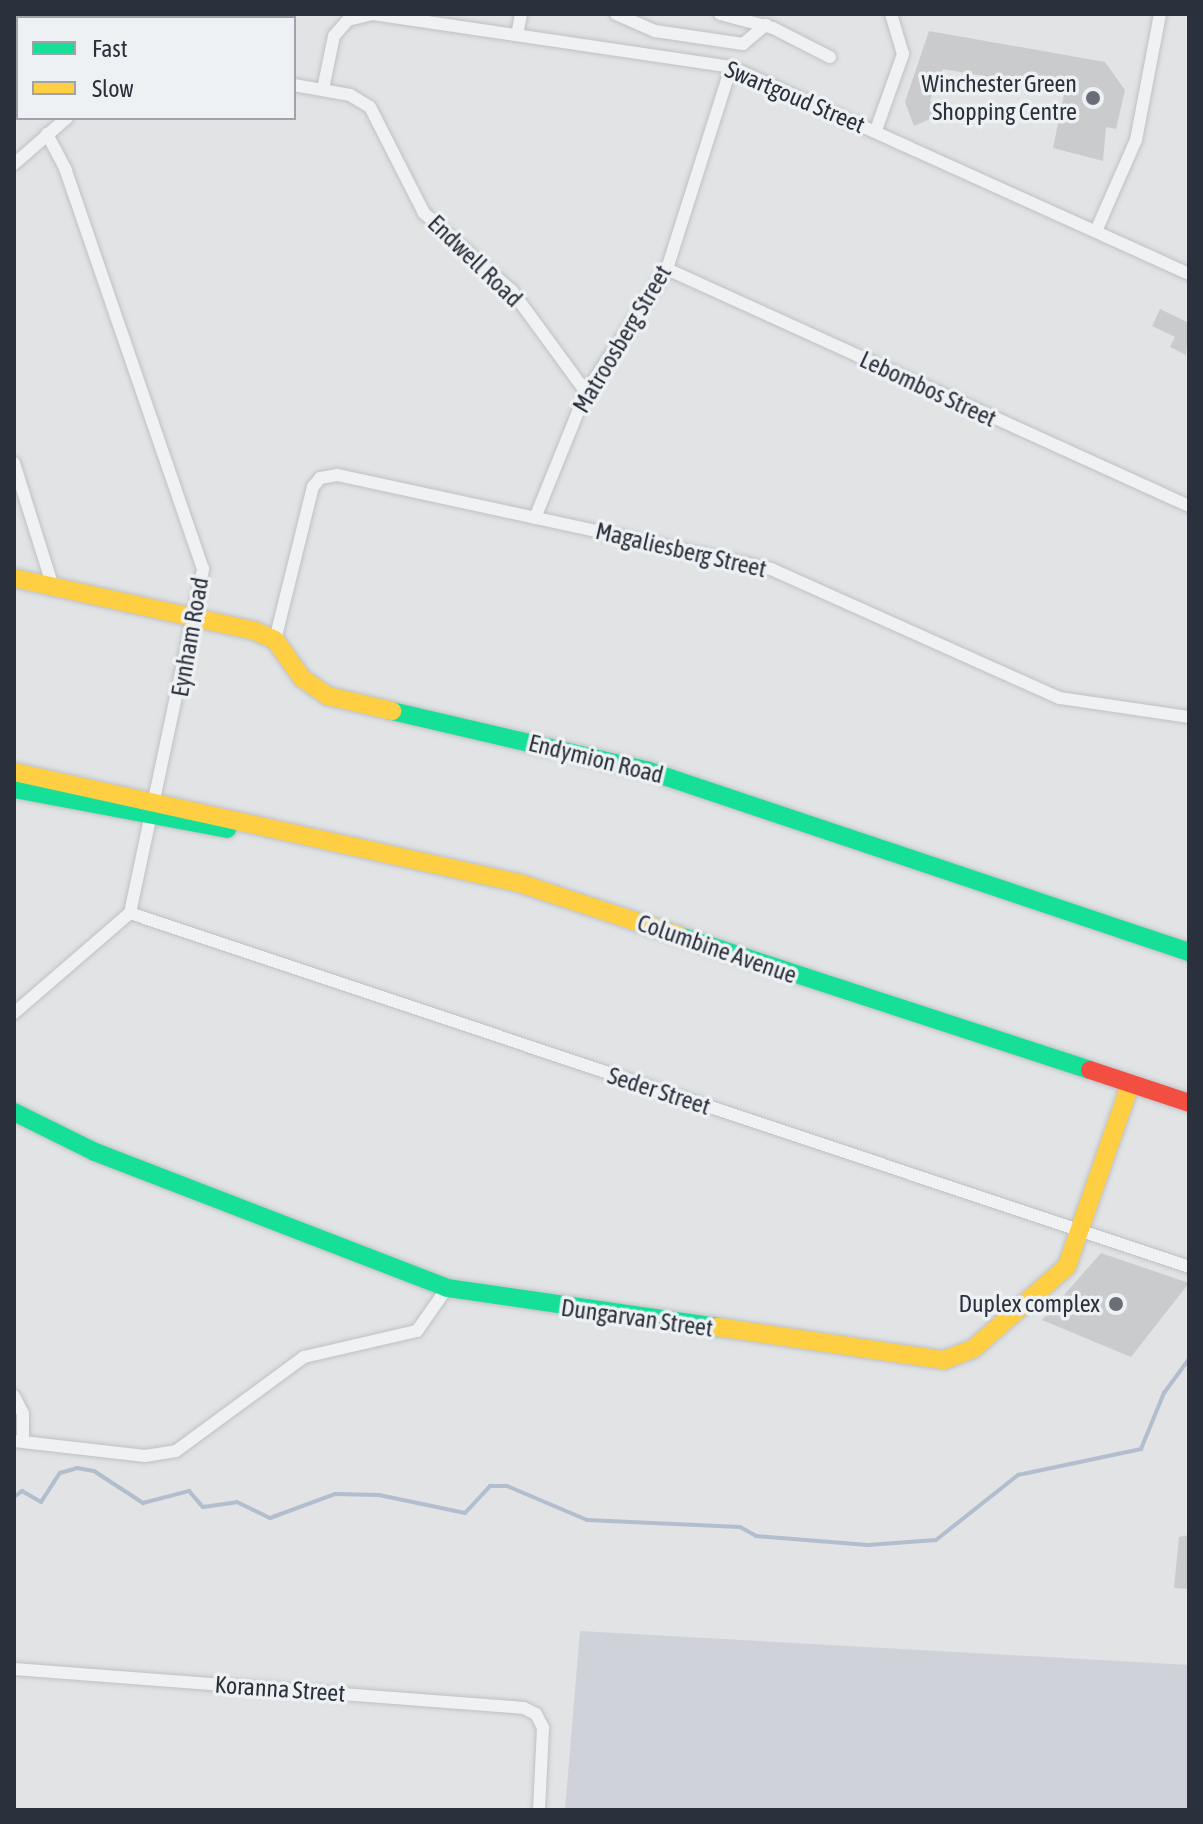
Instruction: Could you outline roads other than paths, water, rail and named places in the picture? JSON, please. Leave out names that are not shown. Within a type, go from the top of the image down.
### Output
[{"type":"street","name":"Swartgoud Street","points":[[323,89],[331,41],[342,17],[373,14],[731,67],[1189,274]]},
{"type":"street","points":[[517,35],[521,14]]},
{"type":"street","points":[[616,14],[655,31],[743,44],[766,25]]},
{"type":"street","points":[[720,14],[766,25],[830,57]]},
{"type":"street","points":[[876,130],[903,54],[891,14]]},
{"type":"street","points":[[1096,231],[1136,140],[1160,14]]},
{"type":"street","name":"Matroosberg Street","points":[[535,518],[586,392],[667,269],[731,67]]},
{"type":"street","name":"Endwell Road","points":[[296,85],[323,89],[370,107],[424,213],[501,279],[586,392]]},
{"type":"street","points":[[14,164],[64,120]]},
{"type":"street","name":"Eynham Road","points":[[47,134],[66,170],[197,541],[203,569],[155,811],[130,913]]},
{"type":"street","name":"Lebombos Street","points":[[667,269],[1189,506]]},
{"type":"street","points":[[14,463],[53,587]]},
{"type":"street","name":"Magaliesberg Street","points":[[275,640],[320,478],[337,475],[771,569],[1060,698],[1189,717]]},
{"type":"street","points":[[14,578],[196,616],[275,640]]},
{"type":"street","name":"Endymion Road","points":[[275,640],[309,685],[343,701],[646,770],[1189,952]]},
{"type":"street","name":"Columbine Avenue","points":[[14,772],[155,811]]},
{"type":"street","name":"Columbine Avenue","points":[[14,789],[237,826],[519,883],[1189,1103]]},
{"type":"street","points":[[14,1013],[130,913]]},
{"type":"street","name":"Seder Street","points":[[130,913],[1189,1267]]},
{"type":"street","name":"Dungarvan Street","points":[[14,1112],[95,1152],[447,1288],[950,1360],[973,1349],[1046,1290],[1067,1266],[1130,1085]]},
{"type":"street","points":[[14,1396],[23,1414],[19,1440],[145,1456],[176,1451],[304,1357],[392,1342],[417,1331],[447,1288]]},
{"type":"street","name":"Koranna Street","points":[[14,1669],[520,1707],[541,1720],[539,1810]]},
{"type":"waterway","points":[[14,1497],[22,1491],[41,1502],[60,1473],[77,1468],[94,1471],[143,1503],[189,1491],[203,1507],[237,1502],[270,1518],[335,1494],[379,1495],[465,1513],[490,1486],[507,1486],[587,1520],[740,1527],[756,1536],[868,1545],[936,1540],[1018,1475],[1141,1449],[1164,1393],[1189,1359]]},
{"type":"place","name":"Winchester Green Shopping Centre","points":[[1093,98]]},
{"type":"place","name":"Duplex complex","points":[[1116,1304]]}]
